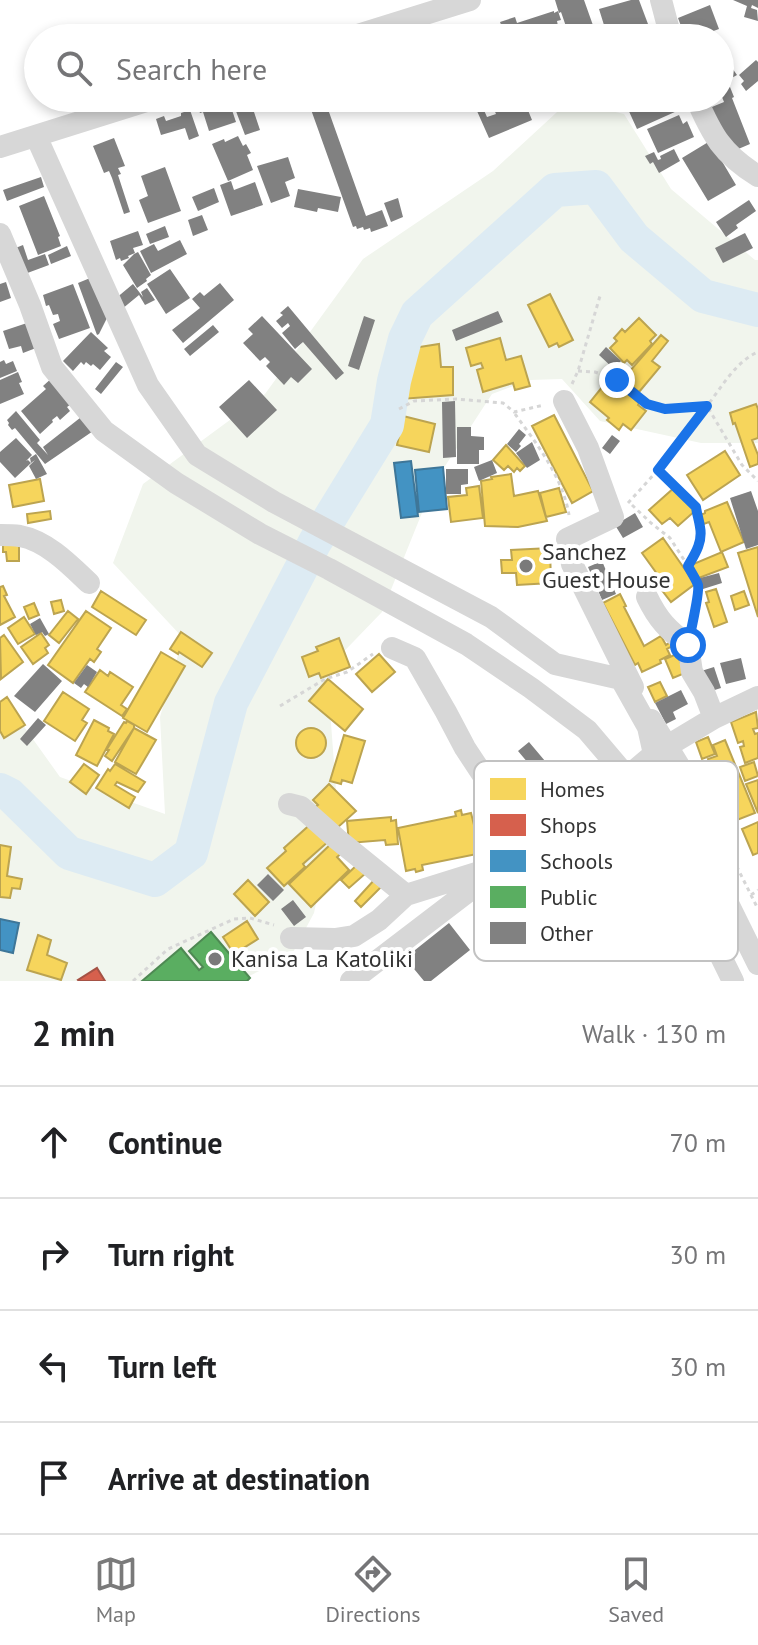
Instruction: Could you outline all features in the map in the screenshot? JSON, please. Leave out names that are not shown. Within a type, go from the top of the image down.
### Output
[{"type":"street","points":[[393,24],[470,0]]},
{"type":"street","points":[[661,0],[667,24]]},
{"type":"street","points":[[0,147],[112,112]]},
{"type":"street","points":[[702,112],[714,137],[726,153],[758,176]]},
{"type":"street","points":[[36,136],[148,385],[197,455],[274,502],[491,617],[555,664],[621,679],[666,761]]},
{"type":"street","points":[[0,234],[52,367],[104,431],[176,483],[260,534],[466,644],[587,730],[613,761]]},
{"type":"street","points":[[564,401],[621,509],[567,539],[572,564],[621,666],[656,727],[661,750],[674,761]]},
{"type":"street","points":[[0,535],[21,536],[37,542],[62,558],[89,583]]},
{"type":"street","points":[[647,597],[664,627],[688,645],[692,672],[714,718]]},
{"type":"street","points":[[392,648],[415,658],[474,762]]},
{"type":"street","points":[[647,761],[714,718],[758,697]]},
{"type":"street","points":[[289,804],[301,807],[406,895]]},
{"type":"street","points":[[284,932],[335,939],[354,936],[379,920],[406,895],[474,874]]},
{"type":"street","points":[[351,981],[474,887]]},
{"type":"street","points":[[738,920],[758,964]]},
{"type":"street","points":[[723,961],[733,981]]},
{"type":"path","points":[[514,412],[564,401],[578,371],[600,296]]},
{"type":"path","points":[[688,645],[698,585],[670,538],[651,523],[621,509],[658,470],[738,366],[758,352]]},
{"type":"path","points":[[578,371],[595,372],[617,380],[647,404],[665,409],[707,406]]},
{"type":"path","points":[[399,409],[414,401],[456,399],[503,403],[514,412],[561,486],[570,521],[567,539]]},
{"type":"path","points":[[707,406],[742,465],[758,481]]},
{"type":"path","points":[[658,470],[696,507],[700,527],[699,546],[688,566]]},
{"type":"path","points":[[280,706],[325,679],[363,663],[376,652],[392,648]]},
{"type":"path","points":[[738,868],[758,909]]},
{"type":"path","points":[[751,895],[758,890]]},
{"type":"path","points":[[133,981],[168,949],[234,919],[250,918],[284,932]]},
{"type":"shaded area","points":[[557,112],[624,114],[671,189],[758,260],[758,443],[701,443],[600,421],[562,379],[530,380],[492,394],[434,483],[382,612],[327,669],[337,804],[314,913],[291,956],[249,976],[175,978],[170,981],[0,981],[0,703],[10,707],[60,777],[165,814],[160,717],[183,638],[113,563],[143,484],[265,394],[363,259],[493,171]]},
{"type":"building: Homes","points":[[550,294],[573,340],[559,347],[557,343],[549,347],[528,305]]},
{"type":"building: Homes","points":[[639,318],[656,335],[650,341],[652,344],[632,365],[627,360],[624,363],[610,348],[622,329],[625,332]]},
{"type":"building: Homes","points":[[661,335],[668,341],[652,361],[660,367],[639,392],[623,379]]},
{"type":"building: Homes","points":[[500,338],[506,360],[521,356],[530,386],[515,390],[513,383],[483,392],[477,370],[483,368],[481,363],[471,366],[466,348]]},
{"type":"building: Homes","points":[[439,344],[441,367],[453,367],[453,395],[401,399],[401,384],[406,384],[406,358],[414,357],[413,348]]},
{"type":"building: Homes","points":[[607,381],[624,395],[626,392],[646,411],[631,430],[623,424],[619,430],[590,402]]},
{"type":"building: Homes","points":[[756,404],[758,438],[752,440],[758,464],[750,467],[730,413]]},
{"type":"building: Homes","points":[[554,415],[593,491],[572,503],[532,426]]},
{"type":"building: Homes","points":[[403,416],[435,424],[429,452],[397,445]]},
{"type":"building: Homes","points":[[506,445],[525,466],[520,471],[517,468],[514,472],[508,466],[504,470],[493,460]]},
{"type":"building: Homes","points":[[725,451],[740,475],[703,500],[687,475]]},
{"type":"building: Homes","points":[[511,474],[514,496],[538,491],[547,521],[518,527],[485,526],[481,481]]},
{"type":"building: Homes","points":[[40,479],[44,501],[13,507],[9,485]]},
{"type":"building: Homes","points":[[479,486],[483,518],[451,522],[448,497],[467,495],[466,488]]},
{"type":"building: Homes","points":[[675,487],[696,510],[678,526],[670,518],[662,524],[649,510]]},
{"type":"building: Homes","points":[[559,488],[566,512],[546,517],[540,493]]},
{"type":"building: Homes","points":[[727,502],[744,542],[721,552],[709,522],[701,525],[698,516]]},
{"type":"building: Homes","points":[[50,511],[51,519],[28,523],[27,514]]},
{"type":"building: Homes","points":[[663,538],[695,584],[671,602],[661,589],[665,585],[642,553]]},
{"type":"building: Homes","points":[[19,542],[19,561],[7,561],[3,543]]},
{"type":"building: Homes","points":[[758,547],[758,617],[738,553]]},
{"type":"building: Homes","name":"Sanchez Guest House","points":[[550,548],[551,583],[517,585],[516,573],[502,573],[501,560],[512,560],[511,550]]},
{"type":"building: Homes","points":[[722,552],[728,567],[696,579],[691,565]]},
{"type":"building: Homes","points":[[3,586],[7,595],[4,596],[15,617],[0,625],[0,587]]},
{"type":"building: Homes","points":[[716,589],[727,622],[714,627],[706,603],[709,602],[706,592]]},
{"type":"building: Homes","points":[[101,591],[146,620],[136,635],[92,607]]},
{"type":"building: Homes","points":[[744,591],[749,605],[735,610],[731,596]]},
{"type":"building: Homes","points":[[620,594],[644,646],[661,636],[666,645],[672,641],[674,645],[667,649],[670,655],[660,660],[661,663],[642,672],[638,663],[635,665],[603,603]]},
{"type":"building: Homes","points":[[61,600],[64,611],[54,614],[51,602]]},
{"type":"building: Homes","points":[[34,603],[39,615],[29,619],[24,607]]},
{"type":"building: Homes","points":[[68,611],[78,619],[59,643],[49,635]]},
{"type":"building: Homes","points":[[86,611],[111,628],[97,649],[101,652],[94,662],[90,659],[73,683],[48,665]]},
{"type":"building: Homes","points":[[24,617],[35,634],[18,644],[8,628]]},
{"type":"building: Homes","points":[[181,632],[212,653],[202,667],[170,649]]},
{"type":"building: Homes","points":[[41,633],[49,645],[45,648],[48,653],[33,664],[21,647]]},
{"type":"building: Homes","points":[[4,635],[23,662],[1,679],[0,638]]},
{"type":"building: Homes","points":[[339,638],[350,667],[321,678],[319,673],[309,677],[302,657],[318,651],[316,647]]},
{"type":"building: Homes","points":[[161,652],[185,666],[147,732],[123,718]]},
{"type":"building: Homes","points":[[379,654],[395,672],[372,692],[356,674]]},
{"type":"building: Homes","points":[[677,654],[685,673],[673,678],[665,659]]},
{"type":"building: Homes","points":[[100,670],[108,676],[110,672],[133,687],[121,705],[127,709],[122,716],[85,692]]},
{"type":"building: Homes","points":[[328,679],[363,709],[345,731],[309,701]]},
{"type":"building: Homes","points":[[660,682],[667,696],[655,702],[648,687]]},
{"type":"building: Homes","points":[[63,692],[89,709],[82,720],[87,723],[75,741],[44,721]]},
{"type":"building: Homes","points":[[7,697],[25,725],[4,738],[0,731],[0,702]]},
{"type":"building: Homes","points":[[756,712],[758,728],[753,729],[755,734],[758,733],[758,758],[745,763],[740,747],[744,746],[743,741],[738,743],[731,722]]},
{"type":"building: Homes","points":[[94,720],[114,734],[97,766],[76,755]]},
{"type":"building: Homes","points":[[127,721],[134,728],[112,761],[105,756],[107,749]]},
{"type":"building: Homes","points":[[134,728],[156,740],[136,774],[115,762]]},
{"type":"building: Homes","points":[[311,728],[322,732],[326,743],[322,754],[311,758],[300,754],[296,743],[300,732]]},
{"type":"building: Homes","points":[[344,735],[365,741],[352,783],[342,780],[341,784],[330,781]]},
{"type":"building: Homes","points":[[708,737],[715,754],[702,759],[696,742]]},
{"type":"building: Homes","points":[[725,740],[734,761],[709,761],[717,756],[713,745]]},
{"type":"building: Homes","points":[[754,762],[758,776],[745,781],[740,767]]},
{"type":"building: Homes","points":[[84,764],[99,775],[86,794],[70,782]]},
{"type":"building: Homes","points":[[115,764],[145,782],[138,792],[117,782],[115,785],[135,797],[129,808],[96,788]]},
{"type":"building: Homes","points":[[738,772],[755,813],[738,820]]},
{"type":"building: Homes","points":[[758,780],[758,813],[746,784]]},
{"type":"building: Homes","points":[[329,784],[356,811],[337,828],[314,808],[318,805],[313,800]]},
{"type":"building: Homes","points":[[461,810],[462,815],[471,813],[474,855],[422,865],[423,870],[416,872],[415,869],[406,871],[398,828],[456,816],[455,812]]},
{"type":"building: Homes","points":[[391,817],[391,821],[396,820],[398,844],[386,845],[385,840],[349,843],[347,821]]},
{"type":"building: Homes","points":[[314,821],[330,840],[284,886],[267,868]]},
{"type":"building: Homes","points":[[758,822],[758,853],[753,855],[742,829]]},
{"type":"building: Homes","points":[[333,842],[343,852],[337,857],[349,870],[311,907],[289,884]]},
{"type":"building: Homes","points":[[0,845],[11,847],[7,876],[22,879],[20,889],[12,888],[10,898],[0,897]]},
{"type":"building: Homes","points":[[358,864],[366,873],[349,888],[341,880]]},
{"type":"building: Homes","points":[[376,878],[383,885],[361,907],[355,901]]},
{"type":"building: Homes","points":[[248,880],[269,902],[255,916],[234,894]]},
{"type":"building: Homes","points":[[247,921],[258,939],[234,954],[223,937]]},
{"type":"building: Homes","points":[[38,935],[51,940],[47,955],[67,963],[61,980],[27,970]]},
{"type":"building: Shops","points":[[97,968],[105,981],[78,980]]},
{"type":"building: Schools","points":[[411,461],[418,516],[401,518],[394,463]]},
{"type":"building: Schools","points":[[443,467],[447,509],[419,512],[415,470]]},
{"type":"building: Schools","points":[[0,919],[19,923],[13,953],[0,950]]},
{"type":"building: Public","name":"Kanisa La Katoliki","points":[[211,932],[250,978],[247,981],[142,981],[181,948],[199,970],[203,967],[189,951]]},
{"type":"building: Other","points":[[555,0],[584,0],[593,24],[565,24]]},
{"type":"building: Other","points":[[639,0],[648,24],[604,24],[599,9]]},
{"type":"building: Other","points":[[733,0],[758,0],[758,8],[752,5],[751,8],[757,10],[758,21],[744,17],[747,6]]},
{"type":"building: Other","points":[[710,5],[717,24],[680,24],[678,18]]},
{"type":"building: Other","points":[[554,11],[558,11],[561,20],[557,21],[558,24],[501,24],[500,22],[515,17],[517,23]]},
{"type":"building: Other","points":[[756,60],[758,81],[746,91],[739,75]]},
{"type":"building: Other","points":[[734,103],[750,144],[736,150],[709,112],[734,112]]},
{"type":"building: Other","points":[[191,112],[199,136],[189,140],[185,128],[161,135],[156,119],[164,116],[166,121],[181,116],[181,113]]},
{"type":"building: Other","points":[[203,112],[233,112],[236,122],[209,131]]},
{"type":"building: Other","points":[[236,112],[254,112],[260,130],[245,135]]},
{"type":"building: Other","points":[[312,112],[329,112],[366,216],[382,210],[388,226],[371,232],[370,228],[353,227]]},
{"type":"building: Other","points":[[477,112],[485,112],[487,117],[529,112],[532,120],[489,138]]},
{"type":"building: Other","points":[[629,112],[675,112],[637,129]]},
{"type":"building: Other","points":[[679,115],[683,124],[687,121],[694,137],[658,153],[647,129]]},
{"type":"building: Other","points":[[238,136],[251,153],[247,155],[253,170],[228,181],[212,144]]},
{"type":"building: Other","points":[[114,138],[125,166],[118,168],[130,212],[124,214],[109,171],[104,173],[93,146]]},
{"type":"building: Other","points":[[710,141],[736,185],[708,201],[682,158]]},
{"type":"building: Other","points":[[674,149],[680,161],[659,173],[645,156],[654,152],[658,160]]},
{"type":"building: Other","points":[[288,157],[295,178],[285,182],[290,196],[271,203],[257,166]]},
{"type":"building: Other","points":[[165,167],[181,211],[148,223],[139,200],[148,196],[141,176]]},
{"type":"building: Other","points":[[41,177],[44,187],[7,201],[3,190]]},
{"type":"building: Other","points":[[231,181],[234,190],[255,182],[263,205],[231,216],[220,185]]},
{"type":"building: Other","points":[[214,188],[219,202],[198,211],[192,197]]},
{"type":"building: Other","points":[[298,189],[341,197],[338,212],[294,207]]},
{"type":"building: Other","points":[[44,196],[61,246],[38,255],[19,206]]},
{"type":"building: Other","points":[[398,198],[403,217],[391,222],[384,203]]},
{"type":"building: Other","points":[[749,200],[756,211],[736,225],[738,228],[726,237],[716,222]]},
{"type":"building: Other","points":[[202,215],[208,230],[193,236],[188,220]]},
{"type":"building: Other","points":[[165,226],[169,237],[150,244],[146,234]]},
{"type":"building: Other","points":[[138,231],[143,245],[133,248],[135,253],[129,258],[116,260],[110,241]]},
{"type":"building: Other","points":[[745,233],[753,248],[723,263],[715,248]]},
{"type":"building: Other","points":[[180,240],[187,254],[151,273],[140,251],[154,244],[158,251]]},
{"type":"building: Other","points":[[23,245],[28,260],[45,254],[49,265],[22,275],[13,249]]},
{"type":"building: Other","points":[[67,246],[71,256],[51,264],[48,255]]},
{"type":"building: Other","points":[[138,252],[151,275],[137,288],[123,265]]},
{"type":"building: Other","points":[[170,269],[190,298],[166,314],[147,284]]},
{"type":"building: Other","points":[[95,276],[108,316],[97,335],[78,283]]},
{"type":"building: Other","points":[[6,282],[11,298],[0,302],[0,284]]},
{"type":"building: Other","points":[[220,283],[234,300],[183,343],[172,330],[200,308],[192,299],[200,292],[204,296]]},
{"type":"building: Other","points":[[73,284],[90,328],[59,339],[53,324],[60,321],[58,314],[53,315],[43,295]]},
{"type":"building: Other","points":[[133,284],[143,297],[141,292],[147,288],[155,300],[145,305],[139,295],[122,309],[115,299]]},
{"type":"building: Other","points":[[288,306],[344,373],[336,380],[303,342],[295,349],[282,333],[290,326],[288,323],[282,328],[276,321]]},
{"type":"building: Other","points":[[498,311],[503,322],[456,341],[452,330]]},
{"type":"building: Other","points":[[262,316],[312,369],[298,383],[291,377],[284,385],[266,366],[270,362],[265,357],[260,361],[243,343],[253,334],[248,329]]},
{"type":"building: Other","points":[[364,316],[375,320],[359,370],[348,366]]},
{"type":"building: Other","points":[[27,323],[36,348],[23,353],[21,346],[9,349],[3,331]]},
{"type":"building: Other","points":[[213,325],[219,332],[190,356],[184,349]]},
{"type":"building: Other","points":[[91,332],[108,348],[104,351],[111,357],[100,370],[93,364],[91,366],[86,362],[84,365],[81,362],[73,371],[63,361]]},
{"type":"building: Other","points":[[606,347],[621,361],[614,369],[599,355]]},
{"type":"building: Other","points":[[4,360],[6,364],[13,361],[17,371],[0,378],[0,362]]},
{"type":"building: Other","points":[[116,362],[123,367],[101,394],[95,389]]},
{"type":"building: Other","points":[[18,372],[24,394],[0,404],[0,380]]},
{"type":"building: Other","points":[[53,377],[74,402],[67,407],[70,411],[60,420],[57,416],[40,434],[21,411],[46,389],[43,386]]},
{"type":"building: Other","points":[[249,380],[277,410],[247,438],[219,407]]},
{"type":"building: Other","points":[[455,401],[456,457],[443,458],[442,402]]},
{"type":"building: Other","points":[[16,411],[48,455],[43,447],[85,414],[96,429],[45,464],[15,428],[12,430],[8,425],[7,420]]},
{"type":"building: Other","points":[[457,427],[471,427],[471,436],[484,437],[484,450],[479,450],[479,464],[457,464]]},
{"type":"building: Other","points":[[519,429],[526,435],[516,452],[507,444]]},
{"type":"building: Other","points":[[612,435],[620,441],[610,454],[602,448]]},
{"type":"building: Other","points":[[16,438],[32,455],[26,461],[31,463],[15,478],[0,462],[0,452]]},
{"type":"building: Other","points":[[532,442],[540,460],[527,468],[516,453]]},
{"type":"building: Other","points":[[36,454],[47,474],[36,479],[29,466],[35,460],[31,463],[30,458]]},
{"type":"building: Other","points":[[492,460],[497,473],[479,481],[474,467]]},
{"type":"building: Other","points":[[446,469],[468,469],[468,484],[461,485],[461,494],[446,494]]},
{"type":"building: Other","points":[[751,491],[758,511],[758,545],[746,549],[730,498]]},
{"type":"building: Other","points":[[635,513],[643,527],[623,538],[615,525]]},
{"type":"building: Other","points":[[602,561],[616,594],[602,600],[588,567]]},
{"type":"building: Other","points":[[719,573],[722,583],[703,589],[700,578]]},
{"type":"building: Other","points":[[40,618],[49,634],[45,636],[42,632],[36,635],[30,624]]},
{"type":"building: Other","points":[[741,658],[746,679],[726,684],[720,663]]},
{"type":"building: Other","points":[[43,664],[62,681],[35,712],[14,696]]},
{"type":"building: Other","points":[[87,665],[97,672],[88,687],[84,684],[81,688],[74,683]]},
{"type":"building: Other","points":[[714,667],[721,688],[705,693],[698,672]]},
{"type":"building: Other","points":[[681,690],[688,704],[673,712],[676,719],[666,724],[655,703]]},
{"type":"building: Other","points":[[38,718],[46,725],[27,746],[20,739]]},
{"type":"building: Other","points":[[529,742],[545,761],[526,761],[518,751]]},
{"type":"building: Other","points":[[268,874],[284,890],[273,901],[257,885]]},
{"type":"building: Other","points":[[293,900],[306,917],[294,926],[281,909]]},
{"type":"building: Other","points":[[449,923],[470,950],[431,981],[424,981],[405,958]]},
{"type":"waterway","points":[[0,790],[10,795],[69,853],[155,880],[191,853],[231,703],[315,542],[387,425],[405,339],[417,314],[555,190],[596,187],[634,238],[703,296],[758,310]]},
{"type":"place","name":"Sanchez Guest House","points":[[526,566]]},
{"type":"place","name":"Kanisa La Katoliki","points":[[215,959]]},
{"type":"route","points":[[617,380],[647,404],[665,409],[707,406],[658,470],[696,507],[700,527],[699,546],[688,566],[698,585],[698,597],[688,645]]}]
